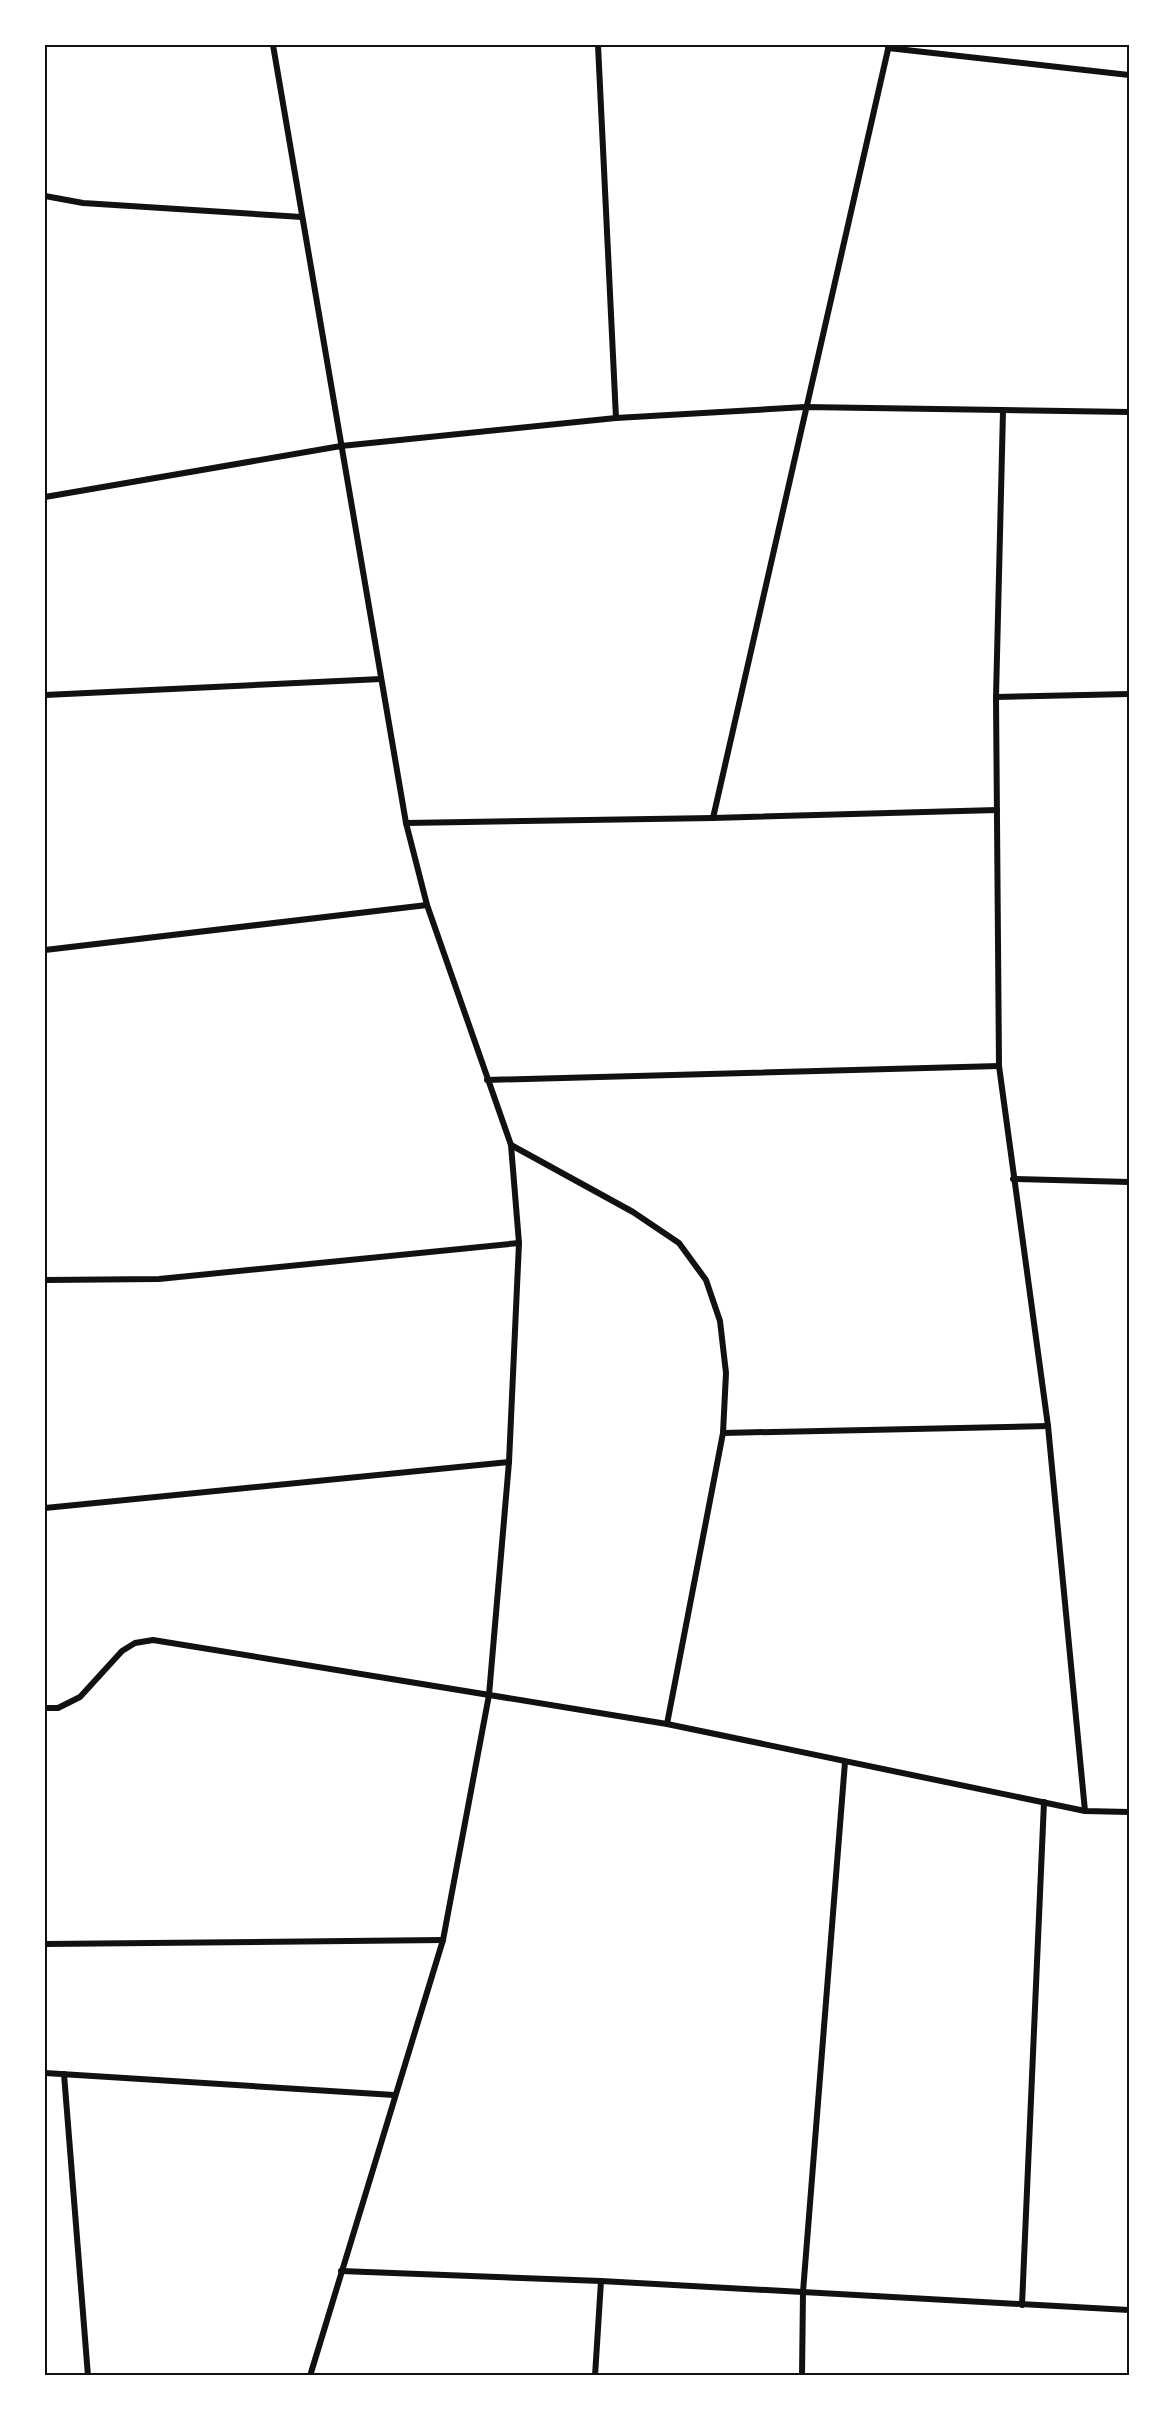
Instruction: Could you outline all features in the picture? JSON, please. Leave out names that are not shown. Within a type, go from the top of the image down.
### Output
[{"type":"street","points":[[273,45],[406,823],[427,905],[511,1145],[519,1243],[509,1462],[489,1695],[442,1940],[310,2376]]},
{"type":"street","points":[[598,45],[616,418]]},
{"type":"street","points":[[713,818],[888,46],[1129,75]]},
{"type":"street","points":[[45,196],[84,203],[302,217]]},
{"type":"street","points":[[45,497],[341,446],[616,418],[805,407],[1129,412]]},
{"type":"street","points":[[1003,411],[996,697],[999,1066],[1048,1426],[1086,1811]]},
{"type":"street","points":[[45,695],[381,679]]},
{"type":"street","points":[[996,697],[1129,694]]},
{"type":"street","points":[[406,823],[997,810]]},
{"type":"street","points":[[45,950],[427,905]]},
{"type":"street","points":[[487,1080],[999,1066]]},
{"type":"street","points":[[511,1145],[633,1212],[679,1244],[706,1280],[720,1322],[726,1373],[723,1433],[667,1724]]},
{"type":"street","points":[[1014,1179],[1129,1182]]},
{"type":"street","points":[[45,1280],[159,1279],[519,1243]]},
{"type":"street","points":[[723,1433],[1048,1426]]},
{"type":"street","points":[[45,1508],[509,1462]]},
{"type":"street","points":[[45,1708],[58,1707],[80,1697],[122,1651],[135,1643],[153,1640],[667,1724],[1086,1811],[1129,1812]]},
{"type":"street","points":[[802,2376],[804,2292],[845,1762]]},
{"type":"street","points":[[1022,2305],[1044,1802]]},
{"type":"street","points":[[45,1944],[442,1940]]},
{"type":"street","points":[[45,2073],[394,2095]]},
{"type":"street","points":[[64,2074],[88,2376]]},
{"type":"street","points":[[341,2271],[601,2281],[1129,2310]]},
{"type":"street","points":[[595,2376],[601,2281]]}]
